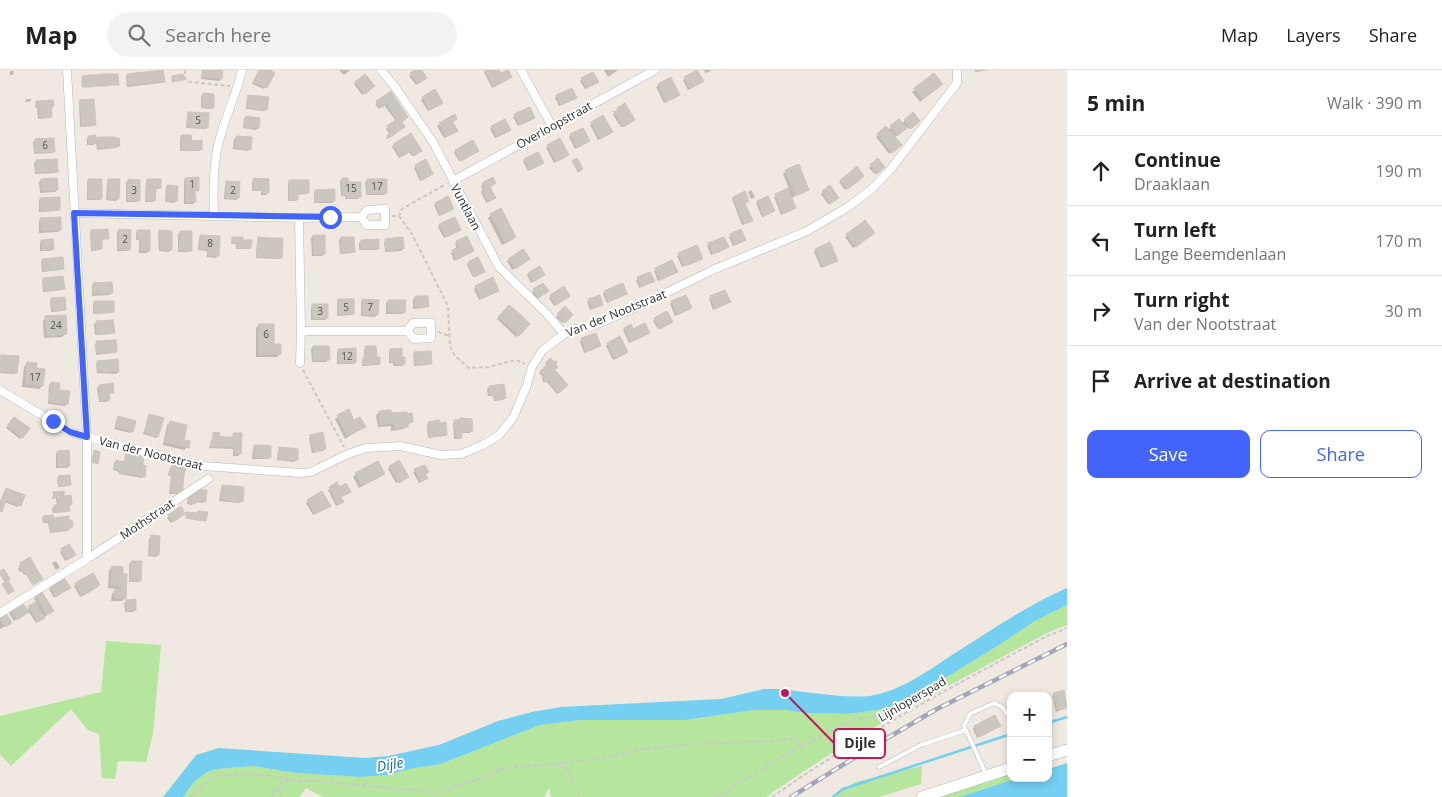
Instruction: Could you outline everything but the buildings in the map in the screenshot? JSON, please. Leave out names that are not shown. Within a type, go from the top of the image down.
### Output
[{"type":"street","points":[[67,70],[87,437],[87,559]]},
{"type":"street","points":[[214,215],[213,184],[218,144],[242,70]]},
{"type":"street","name":"Vuntlaan","points":[[381,70],[433,142],[499,267],[564,334]]},
{"type":"street","points":[[521,70],[552,126]]},
{"type":"street","name":"Overloopstraat","points":[[453,181],[655,70]]},
{"type":"street","name":"Van der Nootstraat","points":[[0,390],[70,432],[203,466],[301,473],[311,472],[348,454],[366,448],[400,446],[440,454],[461,454],[499,435],[513,418],[527,385],[532,367],[542,351],[564,334],[574,329],[590,326],[641,305],[715,269],[807,231],[848,207],[873,188],[957,83],[957,70]]},
{"type":"street","points":[[74,213],[299,218],[361,217],[367,210],[384,209],[385,225],[367,225],[361,217]]},
{"type":"street","points":[[299,218],[300,363]]},
{"type":"street","points":[[301,331],[407,331],[414,338],[431,338],[431,323],[413,323],[407,331]]},
{"type":"street","name":"Mothstraat","points":[[0,613],[87,559],[208,479]]},
{"type":"street","points":[[1052,755],[1067,750]]},
{"type":"street","points":[[922,797],[1007,769]]},
{"type":"lane","points":[[987,776],[964,726],[970,714],[994,703],[1002,707],[1007,714]]},
{"type":"lane","points":[[879,767],[921,745],[966,730]]},
{"type":"path","points":[[185,70],[185,79],[190,82],[238,86]]},
{"type":"path","points":[[399,216],[402,209],[453,181]]},
{"type":"path","points":[[385,217],[399,216]]},
{"type":"path","points":[[399,216],[412,234],[448,306],[450,346],[455,356],[470,368],[493,366],[516,360],[532,367]]},
{"type":"path","points":[[431,331],[449,336]]},
{"type":"path","points":[[300,363],[305,376],[348,454]]},
{"type":"path","name":"Lijnloperspad","points":[[772,797],[794,781],[903,714],[1047,636],[1067,628]]},
{"type":"path","points":[[716,797],[800,746],[854,719],[903,714]]},
{"type":"path","points":[[270,797],[284,781],[315,781],[435,792],[473,781],[505,768],[604,758],[644,749],[695,744],[777,741],[796,738],[800,746]]},
{"type":"path","points":[[558,764],[566,769],[581,797]]},
{"type":"path","points":[[190,797],[214,776],[250,774],[287,778],[291,782]]},
{"type":"path","points":[[278,788],[282,797]]},
{"type":"green space","points":[[1067,605],[1067,625],[1047,633],[868,731],[766,797],[551,797],[549,788],[544,797],[323,797],[306,788],[299,797],[183,797],[194,782],[207,772],[217,769],[253,766],[296,773],[360,777],[387,775],[441,764],[540,725],[580,720],[685,720],[754,710],[848,714],[898,707],[1035,621]]},
{"type":"green space","points":[[106,641],[161,645],[153,734],[146,762],[118,761],[115,779],[102,778],[99,734],[88,730],[71,709],[11,766],[0,754],[0,716],[101,692]]},
{"type":"green space","points":[[922,766],[921,784],[879,797],[833,797],[855,782]]},
{"type":"green space","points":[[1007,774],[1007,782],[959,797],[935,797]]},
{"type":"water","name":"Dijle","points":[[1067,588],[1067,605],[1035,621],[898,707],[848,714],[754,710],[685,720],[580,720],[540,725],[441,764],[387,775],[360,777],[296,773],[253,766],[217,769],[207,772],[194,782],[183,797],[163,797],[196,755],[219,748],[365,758],[388,756],[439,745],[498,721],[561,707],[721,699],[764,689],[840,696],[875,695],[915,679],[1008,619]]},
{"type":"water","points":[[1067,763],[1067,797],[959,797],[1007,782],[1052,782],[1052,768]]},
{"type":"waterway","points":[[1052,722],[1067,717]]},
{"type":"waterway","points":[[833,797],[843,789],[1007,735]]},
{"type":"railway","points":[[791,797],[935,710],[1067,644]]},
{"type":"place","name":"Dijle","points":[[785,693]]},
{"type":"route","points":[[53,421],[70,432],[87,437],[74,213],[330,217]]}]
